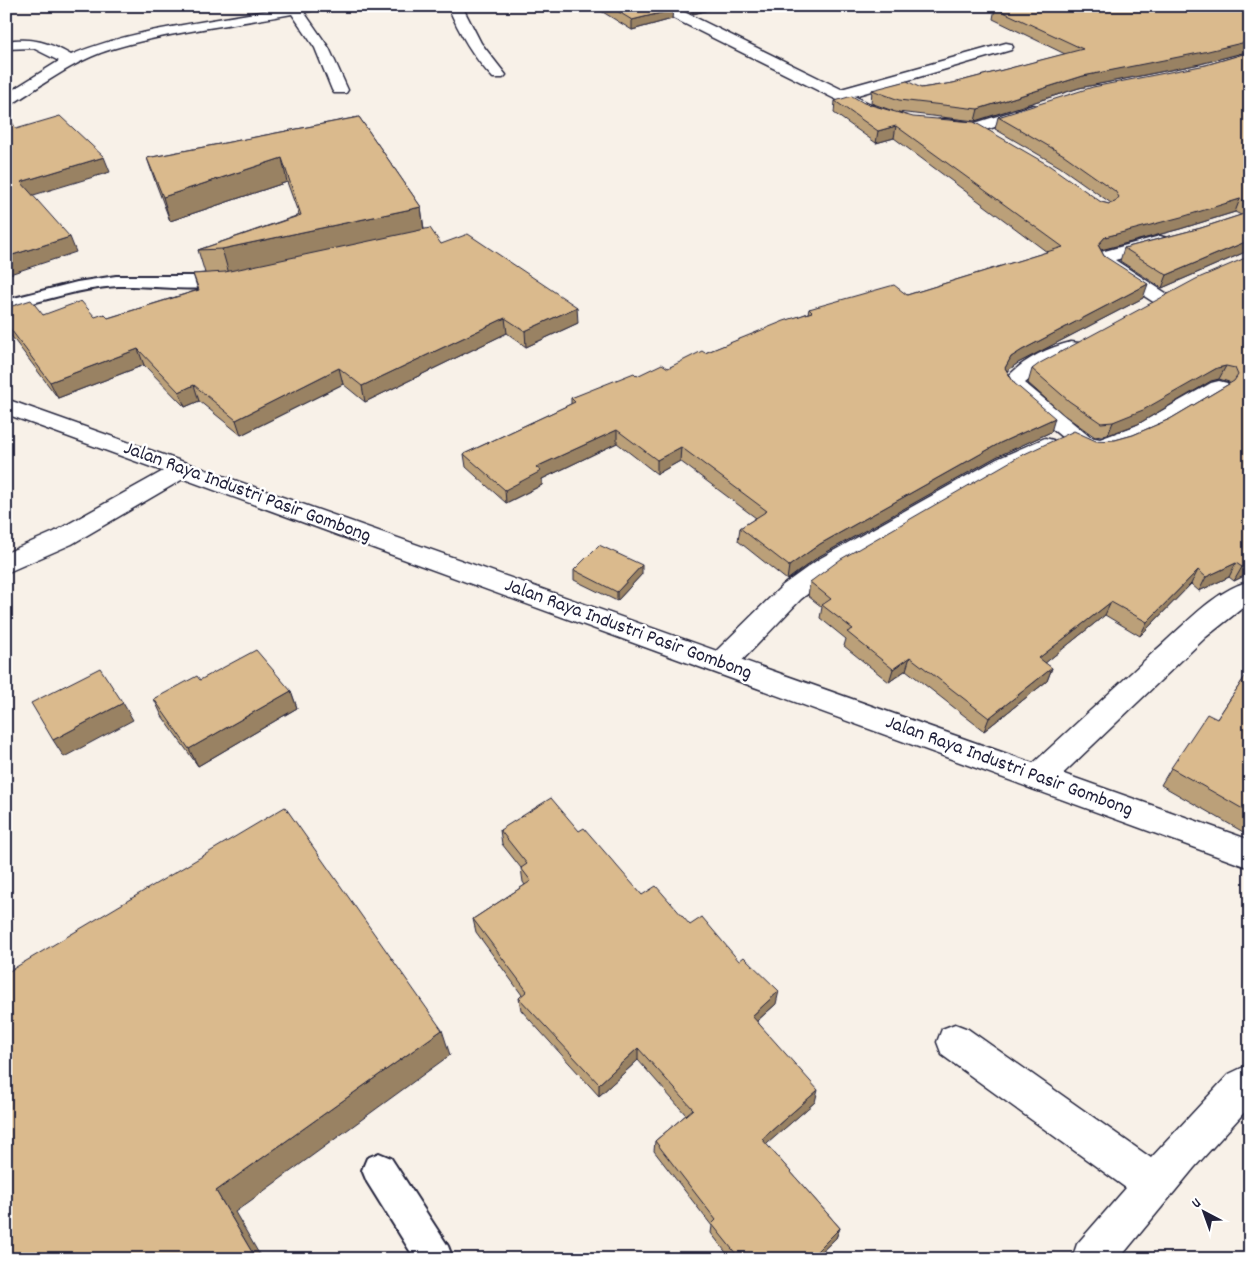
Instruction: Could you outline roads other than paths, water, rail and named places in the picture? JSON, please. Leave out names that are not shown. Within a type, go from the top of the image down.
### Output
[{"type":"street","points":[[6,101],[70,61],[106,46],[157,34],[316,6]]},
{"type":"street","points":[[456,6],[464,28],[482,58],[498,75]]},
{"type":"street","points":[[660,6],[758,53],[869,110],[892,118]]},
{"type":"street","points":[[295,9],[322,48],[340,90]]},
{"type":"street","points":[[6,45],[26,42],[41,43],[70,61]]},
{"type":"street","points":[[839,95],[1006,47]]},
{"type":"street","points":[[931,123],[976,128],[1049,104]]},
{"type":"street","points":[[976,128],[992,138]]},
{"type":"street","points":[[1179,237],[1116,253],[1105,259],[1108,264],[1154,303],[1183,287]]},
{"type":"street","points":[[1090,338],[1028,370],[1017,378],[1014,383],[1018,390],[1091,446],[1100,447],[1115,443],[1142,431],[1219,388]]},
{"type":"street","name":"Jalan Raya Industri Pasir Gombong","points":[[6,406],[1250,854]]},
{"type":"street","points":[[722,663],[792,592],[828,565],[1005,464],[1072,433]]},
{"type":"street","points":[[6,564],[63,538],[182,470]]},
{"type":"street","points":[[1038,778],[1108,710],[1207,620],[1232,599],[1250,590]]},
{"type":"street","points":[[955,1042],[1155,1186]]},
{"type":"street","points":[[1092,1259],[1180,1154],[1242,1087],[1250,1082]]},
{"type":"lane","points":[[6,306],[100,283],[172,281],[202,283],[246,278]]},
{"type":"lane","points":[[379,1170],[435,1259]]}]
